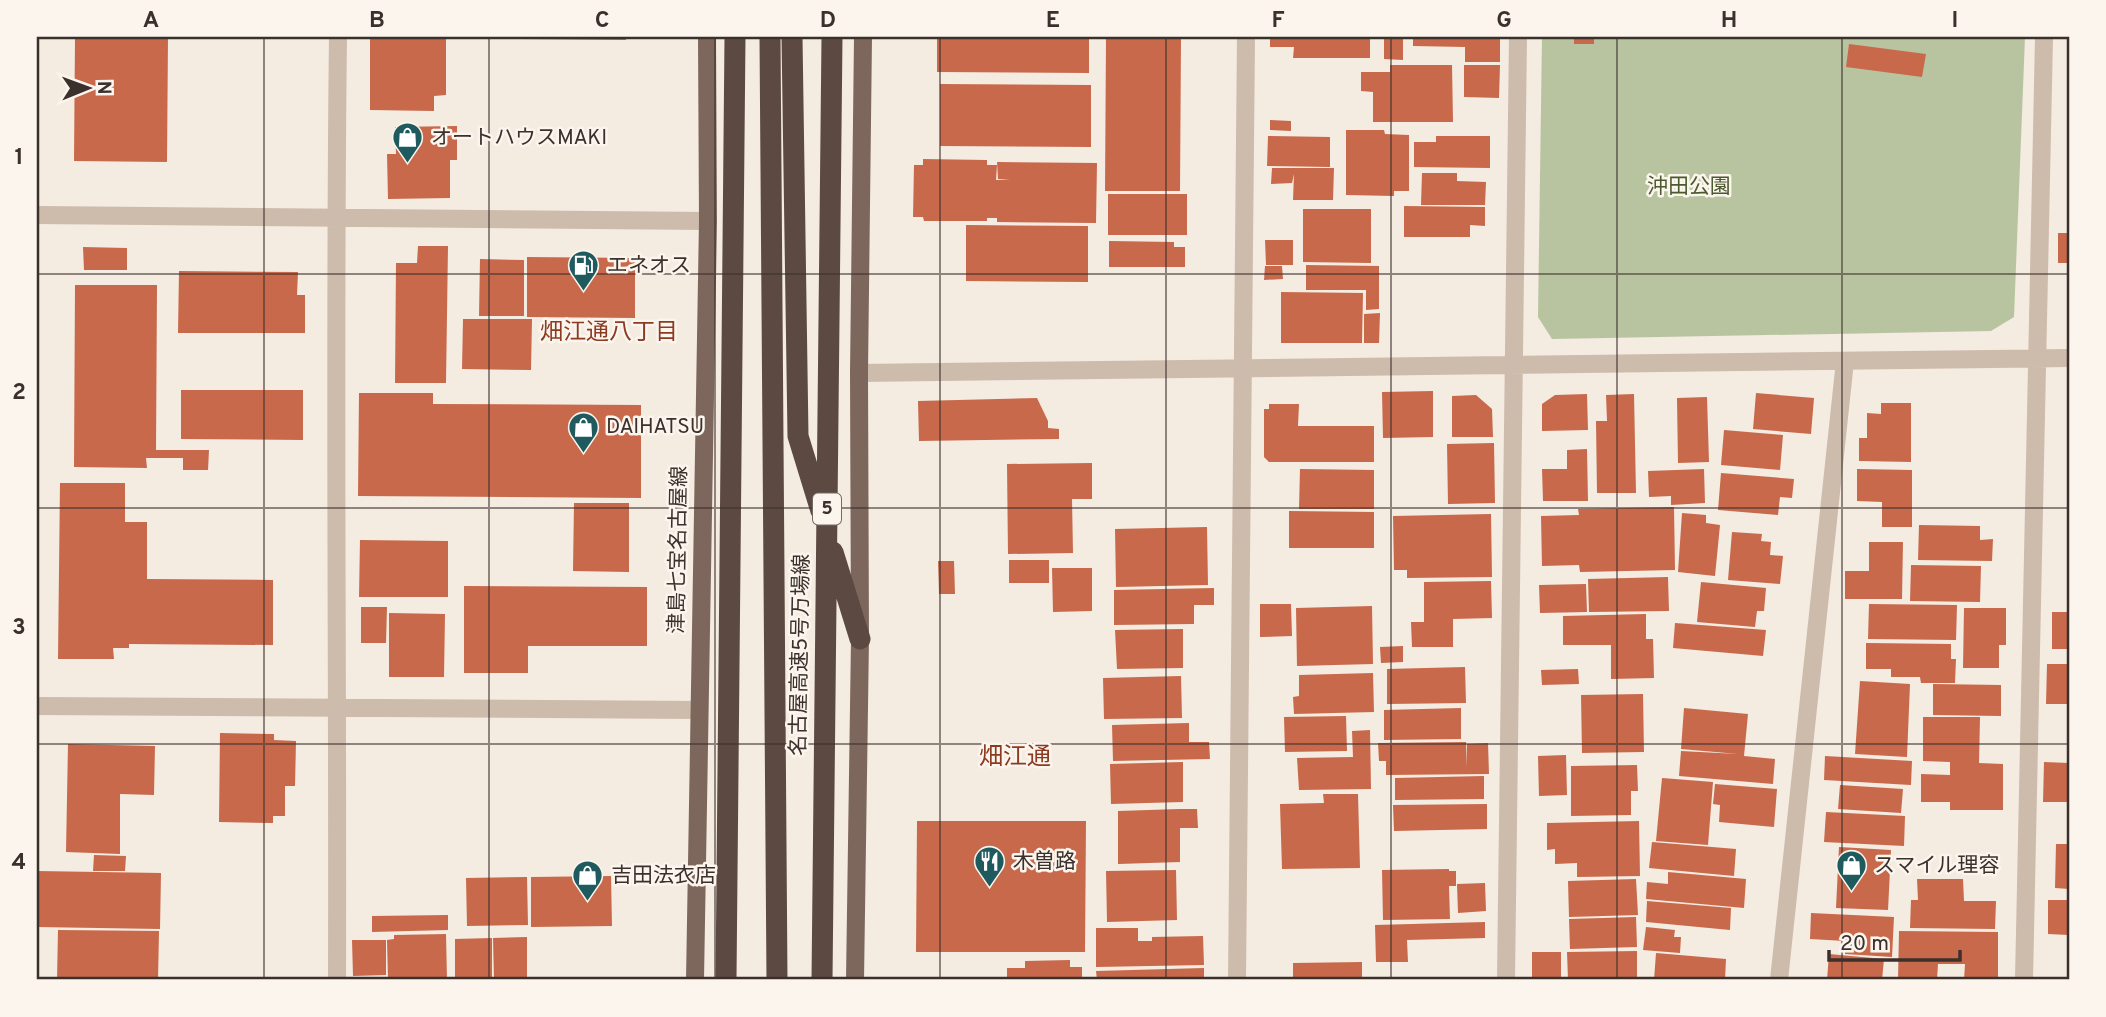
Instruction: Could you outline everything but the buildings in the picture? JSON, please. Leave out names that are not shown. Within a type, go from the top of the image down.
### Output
[{"type":"highway","points":[[726,980],[735,37]]},
{"type":"highway","points":[[770,37],[777,980]]},
{"type":"highway","points":[[792,37],[798,436],[860,639]]},
{"type":"highway","name":"名古屋高速5号万場線","points":[[822,980],[831,37]]},
{"type":"main road","name":"津島七宝名古屋線","points":[[695,980],[708,221],[707,37]]},
{"type":"main road","points":[[855,980],[860,639],[859,373],[863,37]]},
{"type":"street","points":[[337,980],[335,217],[338,37]]},
{"type":"street","points":[[1237,980],[1246,37]]},
{"type":"street","points":[[1506,980],[1518,37]]},
{"type":"street","points":[[2024,980],[2044,37]]},
{"type":"street","points":[[37,215],[708,221]]},
{"type":"street","points":[[859,373],[2069,358]]},
{"type":"street","points":[[1779,980],[1844,361]]},
{"type":"street","points":[[37,706],[699,710]]},
{"type":"green space","name":"沖田公園","points":[[1542,37],[2025,37],[2014,317],[1991,331],[1552,339],[1538,317]]},
{"type":"place","name":"オートハウスMAKI","points":[[408,165]]},
{"type":"place","name":"エネオス","points":[[584,293]]},
{"type":"place","name":"DAIHATSU","points":[[583,454]]},
{"type":"place","name":"木曽路","points":[[990,889]]},
{"type":"place","name":"スマイル理容","points":[[1851,893]]},
{"type":"place","name":"吉田法衣店","points":[[588,903]]},
{"type":"district","name":"畑江通八丁目","points":[[609,333]]},
{"type":"district","name":"畑江通","points":[[1015,758]]}]
